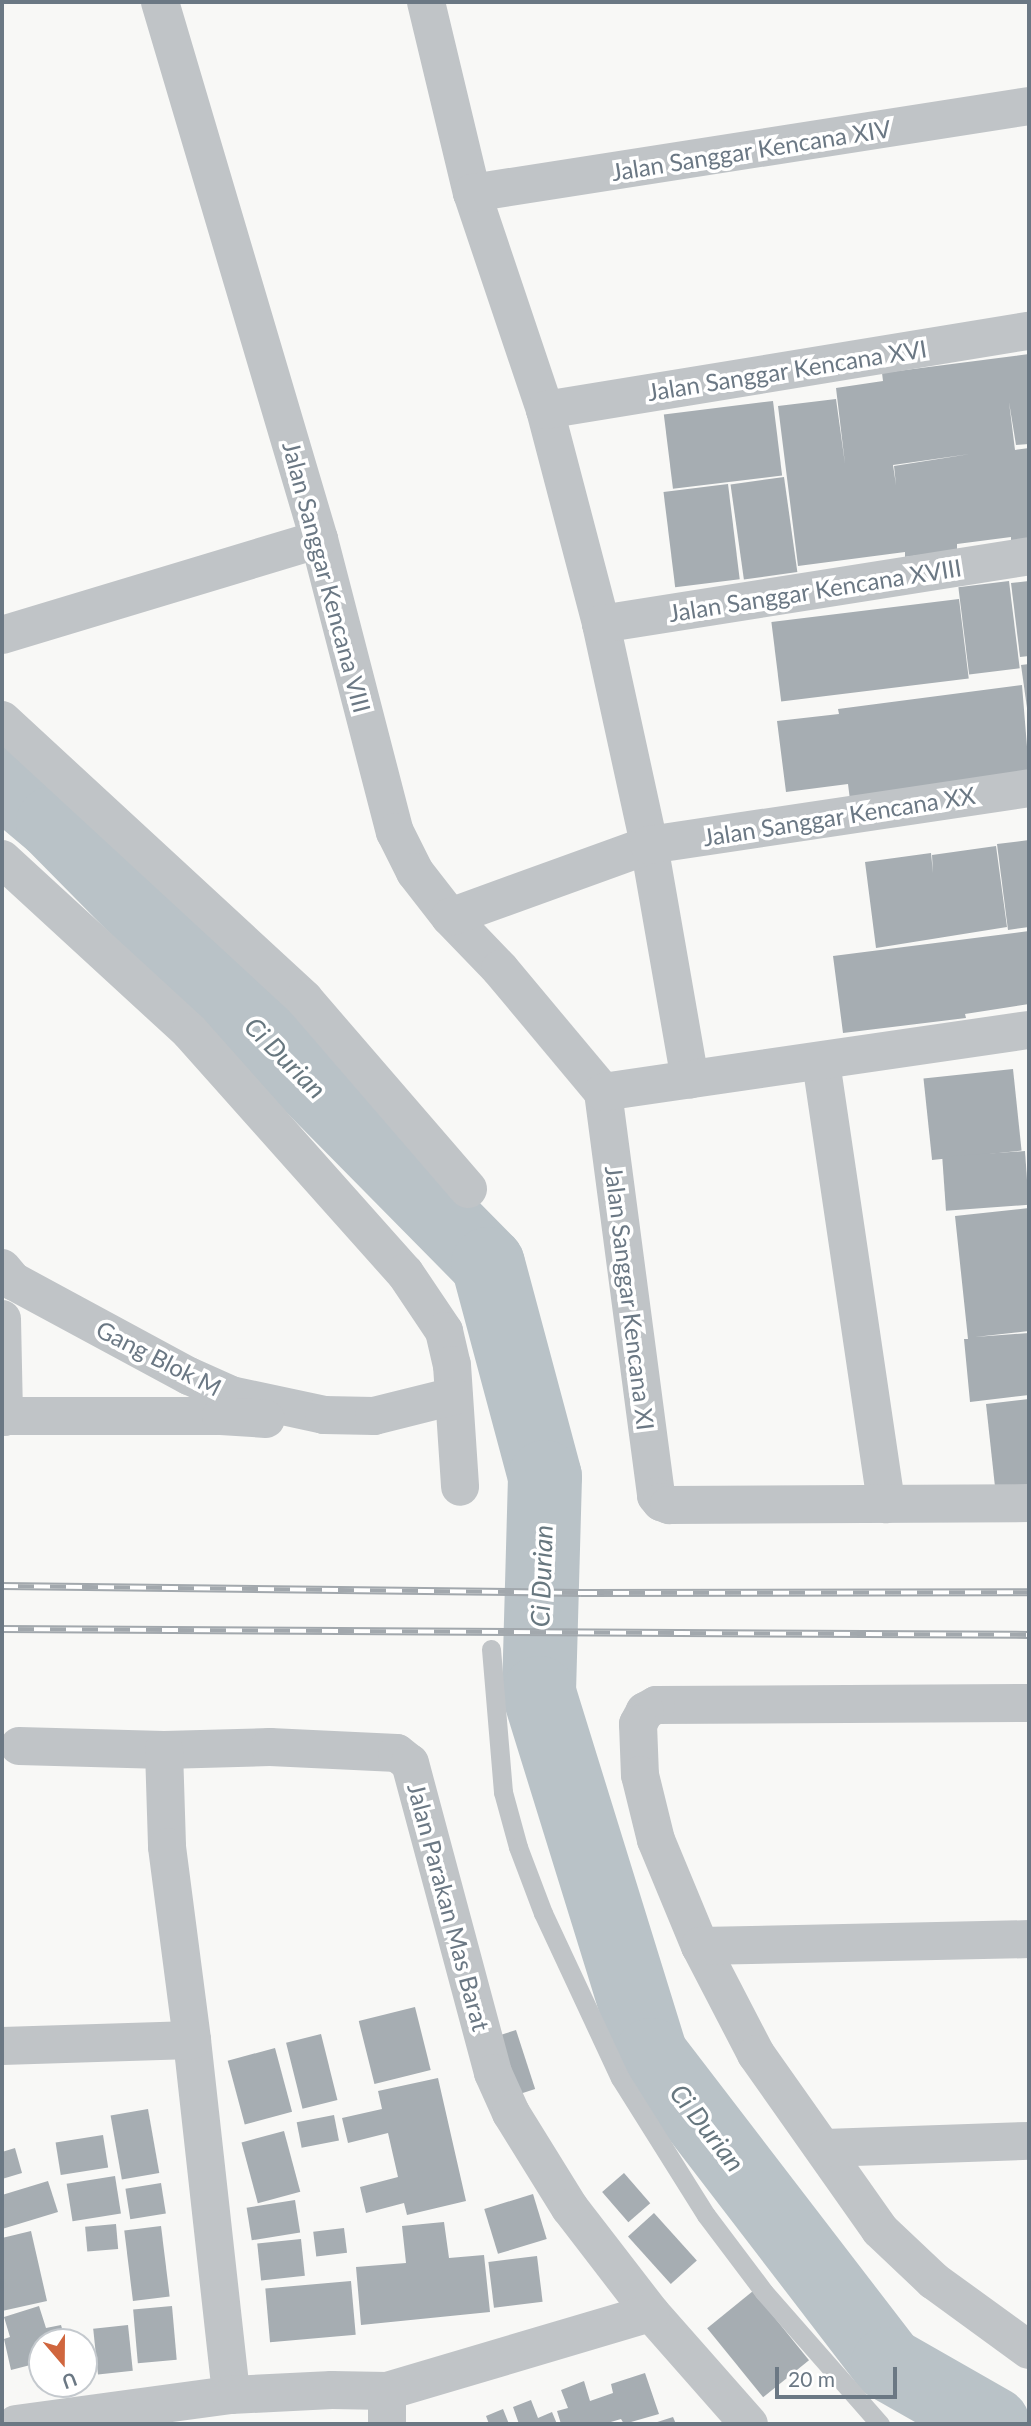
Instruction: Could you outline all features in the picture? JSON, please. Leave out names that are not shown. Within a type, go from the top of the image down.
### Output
[{"type":"street","name":"Jalan Sanggar Kencana VIII","points":[[160,2],[318,539],[395,832],[415,872],[450,917],[500,969],[603,1092]]},
{"type":"street","points":[[426,2],[472,193],[545,410],[601,624],[649,845],[690,1079]]},
{"type":"street","name":"Jalan Sanggar Kencana XIV","points":[[472,193],[1029,106]]},
{"type":"street","name":"Jalan Sanggar Kencana XVI","points":[[545,410],[1029,331]]},
{"type":"street","points":[[2,635],[318,539]]},
{"type":"street","name":"Jalan Sanggar Kencana XVIII","points":[[601,624],[1029,556]]},
{"type":"street","points":[[2,720],[304,999],[468,1189]]},
{"type":"street","name":"Jalan Sanggar Kencana XX","points":[[450,917],[649,845],[1029,788]]},
{"type":"street","points":[[2,859],[190,1032],[405,1273],[444,1331],[452,1365],[460,1487]]},
{"type":"street","points":[[603,1092],[1029,1030]]},
{"type":"street","points":[[821,1062],[886,1504],[1029,1503]]},
{"type":"street","name":"Jalan Sanggar Kencana XI","points":[[603,1092],[656,1496],[669,1505],[886,1504]]},
{"type":"street","name":"Gang Blok M","points":[[2,1268],[13,1281],[60,1308],[231,1395],[324,1415],[362,1416],[374,1416],[454,1396]]},
{"type":"street","points":[[2,1318],[3,1416],[221,1416],[271,1419]]},
{"type":"street","points":[[1026,2346],[934,2281],[880,2230],[825,2148],[756,2054],[700,1945],[656,1840],[640,1775],[638,1724],[645,1711],[656,1705],[1029,1703]]},
{"type":"street","name":"Jalan Parakan Mas Barat","points":[[19,1746],[164,1750],[271,1746],[397,1753],[410,1763],[493,2073],[511,2113],[570,2208],[651,2313],[749,2424]]},
{"type":"street","points":[[164,1750],[167,1847],[192,2040],[231,2395]]},
{"type":"street","points":[[700,1945],[1029,1939]]},
{"type":"street","points":[[2,2046],[192,2040]]},
{"type":"street","points":[[825,2148],[1029,2141]]},
{"type":"street","points":[[16,2424],[231,2395],[332,2390],[387,2408],[651,2313]]},
{"type":"lane","points":[[491,1649],[503,1791],[518,1847],[543,1913],[620,2078],[706,2215],[764,2292],[880,2424]]},
{"type":"building","points":[[1029,354],[1029,444],[1016,445],[1009,402],[1015,450],[1029,448],[1029,541],[1011,543],[1011,537],[957,544],[957,550],[905,557],[905,552],[798,566],[778,406],[836,399],[845,464],[836,388],[883,381],[882,373]],"holes":[[[970,454],[894,466],[896,485],[893,465]]]},
{"type":"building","points":[[773,401],[782,475],[673,489],[664,414]]},
{"type":"building","points":[[784,477],[797,572],[744,580],[731,485]]},
{"type":"building","points":[[728,484],[740,579],[675,587],[663,492]]},
{"type":"building","points":[[1009,581],[1020,668],[969,675],[958,587]]},
{"type":"building","points":[[1029,581],[1029,656],[1020,657],[1011,583]]},
{"type":"building","points":[[959,599],[969,678],[781,701],[771,622]]},
{"type":"building","points":[[1029,664],[1029,715],[1028,715],[1021,665]]},
{"type":"building","points":[[1022,685],[1029,771],[850,800],[848,784],[786,792],[777,721],[839,714],[838,709]]},
{"type":"building","points":[[1029,840],[1029,927],[1008,930],[997,844]]},
{"type":"building","points":[[996,846],[1007,927],[876,948],[865,862],[931,853],[933,873],[932,855]]},
{"type":"building","points":[[1029,931],[1029,1004],[965,1014],[966,1018],[843,1033],[833,956]]},
{"type":"building","points":[[1013,1069],[1022,1151],[932,1160],[923,1078]]},
{"type":"building","points":[[1025,1151],[1029,1205],[946,1211],[942,1157]]},
{"type":"building","points":[[1029,1208],[1029,1331],[975,1337],[1029,1333],[1029,1395],[970,1402],[964,1339],[968,1339],[955,1216]]},
{"type":"building","points":[[1029,1399],[1029,1493],[996,1496],[986,1404]]},
{"type":"building","points":[[415,2007],[431,2070],[374,2084],[359,2021]]},
{"type":"building","points":[[516,2030],[535,2089],[507,2098],[487,2039]]},
{"type":"building","points":[[321,2034],[337,2100],[303,2109],[286,2043]]},
{"type":"building","points":[[275,2048],[292,2112],[245,2124],[228,2061]]},
{"type":"building","points":[[438,2078],[466,2201],[407,2215],[404,2203],[366,2213],[360,2187],[398,2177],[388,2133],[348,2143],[342,2118],[382,2109],[378,2091]]},
{"type":"building","points":[[148,2109],[159,2173],[122,2180],[111,2116]]},
{"type":"building","points":[[334,2115],[339,2141],[302,2148],[297,2122]]},
{"type":"building","points":[[284,2131],[300,2192],[258,2203],[241,2142]]},
{"type":"building","points":[[103,2135],[108,2168],[61,2175],[56,2143]]},
{"type":"building","points":[[15,2148],[22,2173],[2,2179],[2,2152]]},
{"type":"building","points":[[624,2173],[650,2203],[628,2222],[602,2192]]},
{"type":"building","points":[[115,2176],[121,2214],[73,2221],[67,2184]]},
{"type":"building","points":[[48,2181],[58,2212],[2,2229],[2,2195]]},
{"type":"building","points":[[161,2183],[166,2214],[130,2219],[125,2189]]},
{"type":"building","points":[[533,2194],[547,2239],[498,2254],[484,2209]]},
{"type":"building","points":[[295,2200],[300,2233],[252,2240],[247,2208]]},
{"type":"building","points":[[654,2213],[697,2261],[671,2284],[628,2236]]},
{"type":"building","points":[[444,2222],[449,2258],[484,2255],[490,2312],[361,2325],[356,2267],[406,2263],[402,2226]]},
{"type":"building","points":[[116,2224],[118,2249],[87,2252],[85,2227]]},
{"type":"building","points":[[161,2226],[170,2296],[133,2301],[124,2231]]},
{"type":"building","points":[[344,2228],[347,2253],[316,2257],[313,2232]]},
{"type":"building","points":[[31,2231],[47,2301],[2,2311],[2,2238]]},
{"type":"building","points":[[301,2239],[305,2276],[261,2280],[257,2244]]},
{"type":"building","points":[[537,2256],[543,2302],[494,2308],[488,2262]]},
{"type":"building","points":[[351,2281],[356,2335],[270,2342],[265,2288]]},
{"type":"building","points":[[753,2291],[809,2360],[763,2397],[707,2328]]},
{"type":"building","points":[[39,2306],[46,2328],[28,2328],[28,2366],[11,2370],[4,2339],[10,2337],[4,2317]]},
{"type":"building","points":[[172,2306],[177,2360],[138,2363],[133,2309]]},
{"type":"building","points":[[128,2325],[133,2371],[98,2374],[98,2328]]},
{"type":"building","points":[[645,2373],[659,2414],[624,2424],[621,2419],[604,2424],[561,2424],[557,2411],[568,2408],[561,2390],[584,2381],[590,2401],[613,2393],[611,2384]]},
{"type":"building","points":[[531,2400],[538,2418],[552,2412],[557,2424],[519,2424],[513,2407]]},
{"type":"building","points":[[503,2409],[509,2424],[489,2424],[486,2416]]},
{"type":"building","points":[[673,2417],[676,2424],[651,2424]]},
{"type":"waterway","name":"Ci Durian","points":[[2,780],[53,823],[488,1264],[545,1477],[539,1693],[651,2055],[888,2364],[993,2424]]},
{"type":"railway","points":[[2,1586],[581,1593],[1029,1592]]},
{"type":"railway","points":[[2,1629],[1029,1635]]}]
